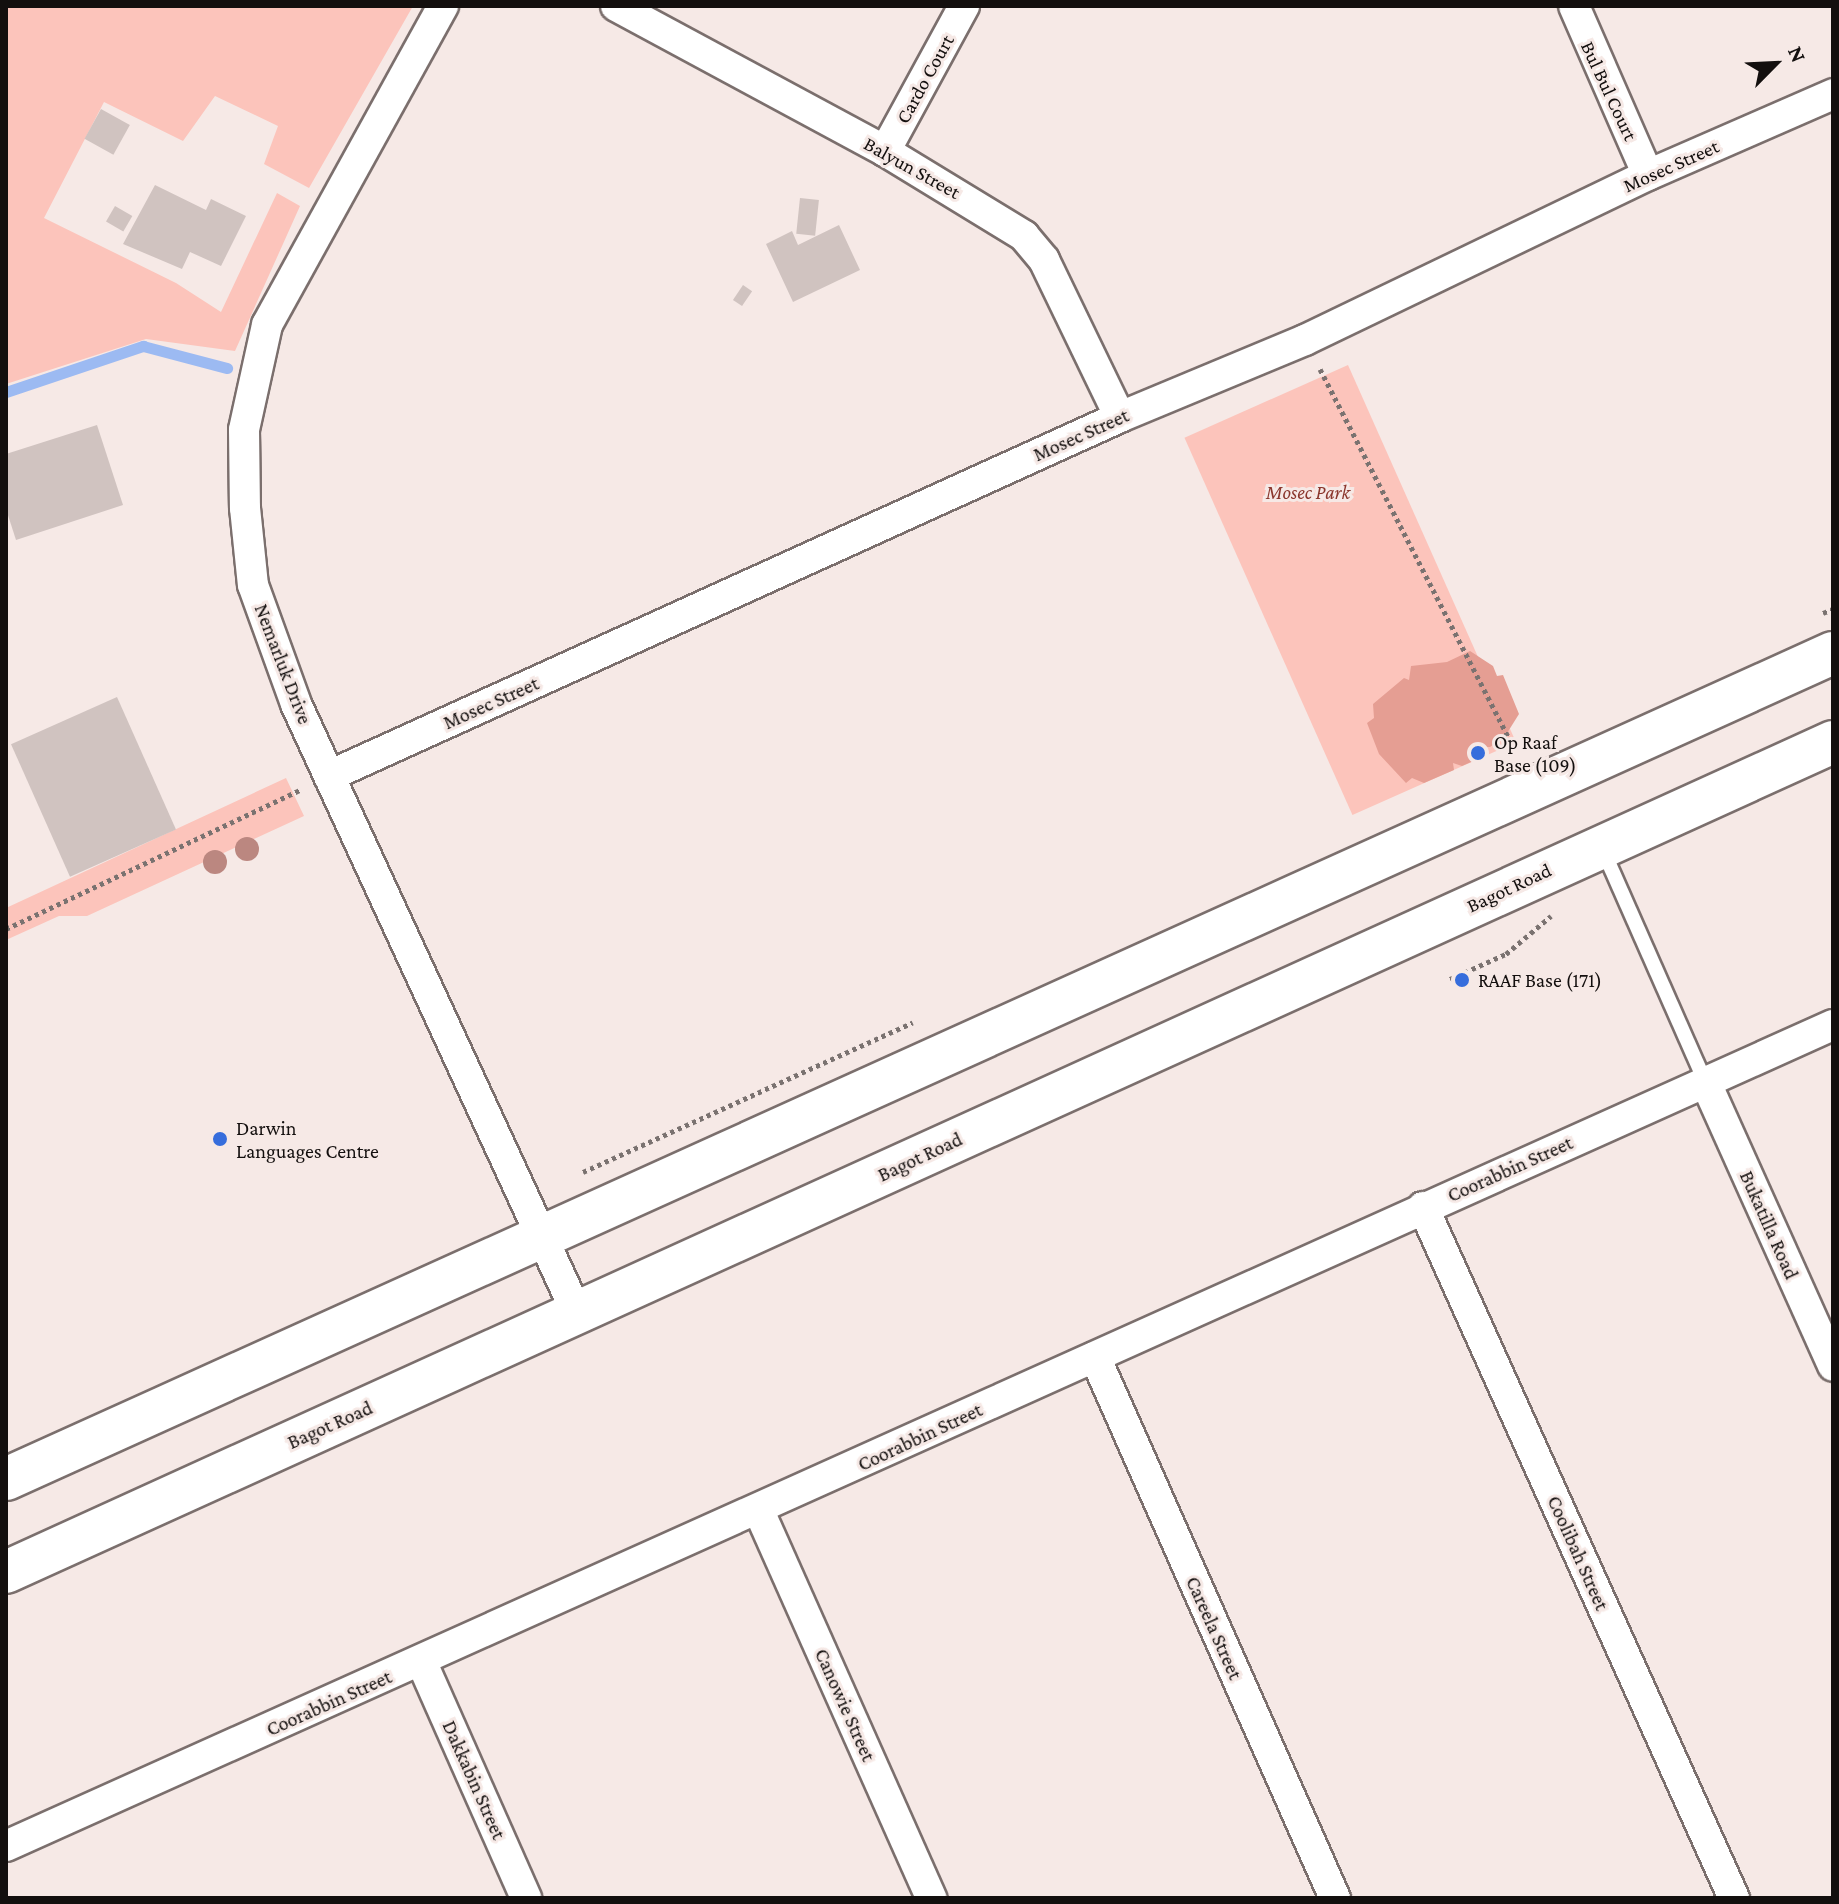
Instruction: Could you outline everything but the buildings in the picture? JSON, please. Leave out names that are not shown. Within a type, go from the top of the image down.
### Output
[{"type":"main road","points":[[6,1479],[1833,653]]},
{"type":"main road","name":"Bagot Road","points":[[6,1572],[1833,742]]},
{"type":"street","name":"Nemarluk Drive","points":[[443,6],[267,325],[248,403],[245,508],[253,585],[296,704],[577,1313]]},
{"type":"street","name":"Balyun Street","points":[[616,6],[885,151],[1024,236],[1044,260],[1120,417]]},
{"type":"street","name":"Cardo Court","points":[[885,151],[964,6]]},
{"type":"street","name":"Bul Bul Court","points":[[1574,6],[1648,175]]},
{"type":"street","name":"Mosec Street","points":[[329,776],[1120,417],[1305,340],[1648,175],[1833,94]]},
{"type":"street","name":"Coorabbin Street","points":[[6,1846],[422,1663],[1423,1207],[1833,1025]]},
{"type":"street","name":"Bukatilla Road","points":[[1706,1083],[1833,1366]]},
{"type":"street","name":"Coolibah Street","points":[[1423,1207],[1734,1898]]},
{"type":"street","name":"Careela Street","points":[[1095,1357],[1335,1898]]},
{"type":"street","name":"Canowie Street","points":[[759,1511],[931,1898]]},
{"type":"street","name":"Dakkabin Street","points":[[422,1663],[526,1898]]},
{"type":"lane","points":[[1601,846],[1706,1083]]},
{"type":"path","points":[[1305,340],[1516,752]]},
{"type":"path","points":[[6,929],[329,776]]},
{"type":"path","points":[[1450,979],[1506,954],[1563,910]]},
{"type":"green space","points":[[6,6],[413,6],[309,188],[264,164],[278,126],[215,96],[183,141],[104,102],[44,218],[176,283],[221,312],[277,193],[300,206],[235,351],[146,339],[6,384]]},
{"type":"green space","name":"Mosec Park","points":[[1348,365],[1516,742],[1352,815],[1184,438]]},
{"type":"green space","points":[[286,778],[304,816],[87,916],[59,916],[6,940],[6,908]]},
{"type":"shaded area","points":[[1470,651],[1493,666],[1497,676],[1503,675],[1519,714],[1504,738],[1490,747],[1474,747],[1478,759],[1462,766],[1453,763],[1454,770],[1424,783],[1412,778],[1406,783],[1379,754],[1367,723],[1374,718],[1373,704],[1404,678],[1409,680],[1411,666],[1447,662]]},
{"type":"waterway","points":[[6,392],[143,346],[227,368]]},
{"type":"place","name":"Op Raaf Base (109)","points":[[1478,753]]},
{"type":"place","name":"RAAF Base (171)","points":[[1462,980]]},
{"type":"place","name":"Darwin Languages Centre","points":[[220,1139]]}]
